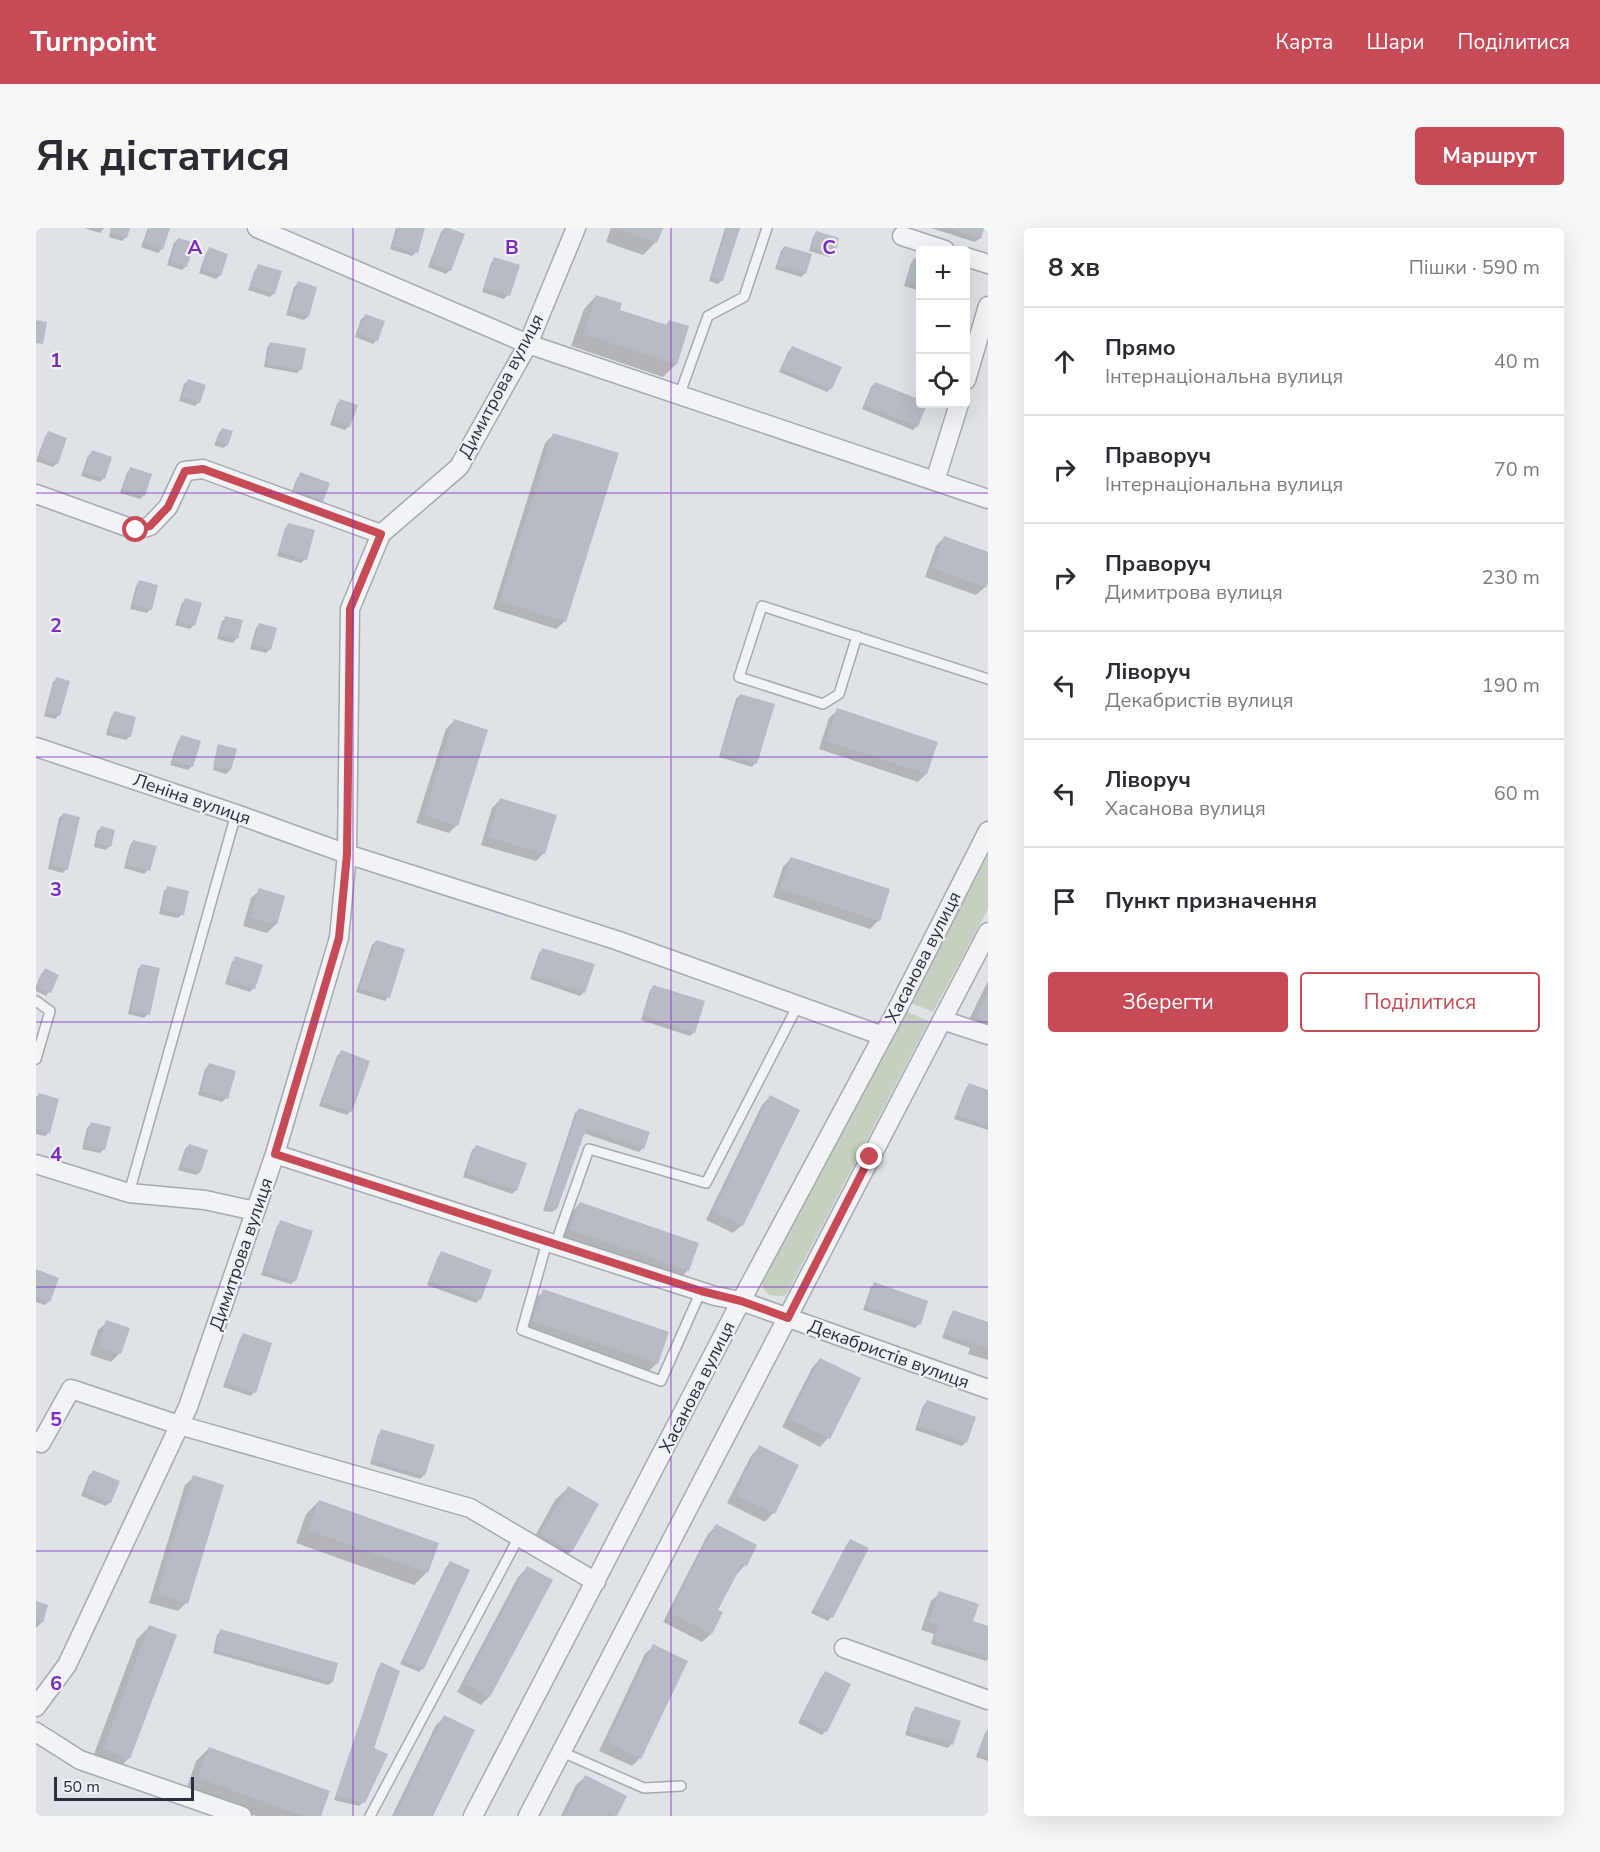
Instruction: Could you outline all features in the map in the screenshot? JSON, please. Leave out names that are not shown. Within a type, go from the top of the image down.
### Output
[{"type":"street","points":[[257,228],[528,344],[988,499]]},
{"type":"street","name":"Димитрова вулиця","points":[[36,1707],[67,1665],[188,1407],[275,1154],[339,938],[347,854],[350,609],[381,534],[459,467],[528,344],[576,228]]},
{"type":"street","points":[[902,236],[933,246]]},
{"type":"street","points":[[970,258],[988,264]]},
{"type":"street","points":[[970,367],[988,306]]},
{"type":"street","points":[[935,481],[957,408]]},
{"type":"street","points":[[36,494],[136,530],[150,526],[168,507],[185,471],[203,469],[381,534]]},
{"type":"street","name":"Леніна вулиця","points":[[36,747],[347,854],[616,940],[883,1036]]},
{"type":"street","name":"Хасанова вулиця","points":[[473,1816],[741,1301],[883,1036],[988,831]]},
{"type":"street","points":[[528,1816],[988,932]]},
{"type":"street","points":[[942,1020],[988,1035]]},
{"type":"street","name":"Декабристів вулиця","points":[[275,1154],[701,1291],[741,1301],[988,1389]]},
{"type":"street","points":[[36,1164],[129,1193],[206,1200],[255,1211]]},
{"type":"street","points":[[36,1441],[41,1443],[71,1389],[179,1425],[470,1508],[596,1582]]},
{"type":"street","points":[[844,1648],[988,1700]]},
{"type":"street","points":[[36,1732],[80,1760],[242,1816]]},
{"type":"lane","points":[[679,396],[708,316],[744,297],[767,228]]},
{"type":"lane","points":[[857,636],[839,694],[823,704],[739,677],[762,606],[857,636],[988,679]]},
{"type":"lane","points":[[129,1193],[236,814]]},
{"type":"lane","points":[[36,1001],[50,1011],[36,1059]]},
{"type":"lane","points":[[701,1291],[661,1381],[522,1330],[551,1243],[589,1149],[706,1183],[798,1005]]},
{"type":"lane","points":[[370,1816],[519,1537]]},
{"type":"lane","points":[[562,1752],[644,1788],[681,1786]]},
{"type":"green space","points":[[988,855],[988,909],[933,1012],[911,1003]]},
{"type":"green space","points":[[905,1011],[929,1021],[786,1295],[771,1295],[762,1284]]},
{"type":"building","points":[[113,228],[130,228],[127,238],[111,233]]},
{"type":"building","points":[[149,228],[170,228],[163,250],[144,243]]},
{"type":"building","points":[[398,228],[425,228],[418,253],[393,246]]},
{"type":"building","points":[[444,228],[465,234],[451,271],[431,264]]},
{"type":"building","points":[[615,228],[663,228],[657,243]]},
{"type":"building","points":[[727,228],[740,228],[723,281],[711,277]]},
{"type":"building","points":[[946,228],[984,228],[981,239]]},
{"type":"building","points":[[816,231],[839,238],[835,254],[811,247]]},
{"type":"building","points":[[178,238],[195,243],[187,267],[170,261]]},
{"type":"building","points":[[784,246],[812,254],[806,274],[778,266]]},
{"type":"building","points":[[209,247],[228,254],[221,276],[202,269]]},
{"type":"building","points":[[494,257],[520,265],[510,296],[484,288]]},
{"type":"building","points":[[914,258],[916,259],[916,285],[906,282]]},
{"type":"building","points":[[258,264],[282,271],[275,294],[251,286]]},
{"type":"building","points":[[298,281],[317,287],[309,317],[289,311]]},
{"type":"building","points":[[596,295],[622,303],[620,310],[667,325],[669,320],[689,326],[677,365],[583,334]]},
{"type":"building","points":[[365,314],[385,321],[378,341],[358,333]]},
{"type":"building","points":[[36,320],[47,322],[43,344],[36,343]]},
{"type":"building","points":[[270,342],[306,348],[302,370],[267,364]]},
{"type":"building","points":[[792,346],[842,367],[832,389],[782,369]]},
{"type":"building","points":[[188,379],[206,385],[200,403],[182,397]]},
{"type":"building","points":[[875,382],[916,398],[916,408],[925,408],[918,427],[865,405]]},
{"type":"building","points":[[340,399],[358,405],[350,427],[333,421]]},
{"type":"building","points":[[222,428],[233,431],[228,445],[217,442]]},
{"type":"building","points":[[48,431],[67,438],[58,464],[39,457]]},
{"type":"building","points":[[553,433],[619,453],[566,622],[500,601]]},
{"type":"building","points":[[92,450],[112,457],[105,479],[84,472]]},
{"type":"building","points":[[130,467],[152,474],[145,496],[123,489]]},
{"type":"building","points":[[300,472],[330,483],[323,502],[294,491]]},
{"type":"building","points":[[288,523],[315,530],[307,560],[279,552]]},
{"type":"building","points":[[944,536],[988,552],[986,588],[932,568]]},
{"type":"building","points":[[139,580],[158,585],[152,610],[133,605]]},
{"type":"building","points":[[185,598],[202,603],[195,626],[178,621]]},
{"type":"building","points":[[225,616],[243,620],[238,639],[220,635]]},
{"type":"building","points":[[259,623],[277,628],[271,650],[253,645]]},
{"type":"building","points":[[56,677],[70,681],[60,716],[46,712]]},
{"type":"building","points":[[740,694],[775,704],[757,764],[721,753]]},
{"type":"building","points":[[837,708],[938,742],[927,774],[826,741]]},
{"type":"building","points":[[114,711],[136,717],[131,737],[109,732]]},
{"type":"building","points":[[454,719],[488,730],[458,826],[424,815]]},
{"type":"building","points":[[181,735],[201,741],[193,767],[173,761]]},
{"type":"building","points":[[218,744],[237,749],[231,770],[213,766]]},
{"type":"building","points":[[500,798],[557,815],[545,854],[488,837]]},
{"type":"building","points":[[63,813],[80,817],[68,870],[51,865]]},
{"type":"building","points":[[101,826],[115,830],[111,847],[96,843]]},
{"type":"building","points":[[133,840],[157,846],[150,871],[126,865]]},
{"type":"building","points":[[791,857],[890,889],[880,921],[780,889]]},
{"type":"building","points":[[167,886],[189,891],[184,915],[162,910]]},
{"type":"building","points":[[259,888],[285,896],[277,925],[250,918]]},
{"type":"building","points":[[376,940],[405,949],[390,998],[359,988]]},
{"type":"building","points":[[542,948],[595,964],[585,993],[533,976]]},
{"type":"building","points":[[235,956],[263,965],[255,989],[228,981]]},
{"type":"building","points":[[141,964],[160,968],[150,1015],[131,1011]]},
{"type":"building","points":[[45,968],[59,975],[51,993],[37,987]]},
{"type":"building","points":[[653,985],[705,1001],[695,1033],[643,1016]]},
{"type":"building","points":[[988,992],[988,1022],[976,1017]]},
{"type":"building","points":[[341,1050],[370,1061],[352,1112],[322,1102]]},
{"type":"building","points":[[209,1063],[236,1071],[228,1099],[201,1091]]},
{"type":"building","points":[[969,1083],[988,1090],[988,1126],[957,1115]]},
{"type":"building","points":[[39,1093],[59,1099],[50,1133],[36,1129],[36,1102]]},
{"type":"building","points":[[770,1095],[800,1110],[743,1226],[713,1211]]},
{"type":"building","points":[[579,1108],[650,1132],[644,1149],[586,1129],[557,1209],[546,1207]]},
{"type":"building","points":[[91,1122],[111,1127],[105,1150],[85,1145]]},
{"type":"building","points":[[189,1144],[208,1150],[201,1172],[181,1166]]},
{"type":"building","points":[[476,1145],[527,1163],[517,1191],[466,1173]]},
{"type":"building","points":[[580,1202],[699,1243],[689,1271],[570,1230]]},
{"type":"building","points":[[280,1220],[313,1231],[296,1281],[264,1271]]},
{"type":"building","points":[[441,1251],[492,1270],[481,1300],[430,1281]]},
{"type":"building","points":[[36,1269],[59,1278],[50,1302],[36,1297]]},
{"type":"building","points":[[874,1282],[928,1301],[921,1325],[866,1306]]},
{"type":"building","points":[[543,1289],[669,1332],[658,1364],[532,1321]]},
{"type":"building","points":[[953,1310],[988,1322],[988,1349],[944,1334]]},
{"type":"building","points":[[106,1320],[130,1328],[121,1354],[98,1347]]},
{"type":"building","points":[[243,1333],[272,1343],[256,1393],[226,1383]]},
{"type":"building","points":[[820,1358],[861,1378],[830,1439],[789,1419]]},
{"type":"building","points":[[927,1400],[976,1417],[967,1443],[918,1426]]},
{"type":"building","points":[[381,1429],[435,1445],[425,1476],[372,1460]]},
{"type":"building","points":[[759,1445],[799,1465],[775,1514],[735,1495]]},
{"type":"building","points":[[93,1470],[120,1481],[111,1503],[84,1492]]},
{"type":"building","points":[[193,1475],[224,1485],[188,1604],[157,1594]]},
{"type":"building","points":[[568,1486],[599,1504],[572,1552],[541,1534]]},
{"type":"building","points":[[319,1500],[439,1543],[428,1573],[308,1530]]},
{"type":"building","points":[[716,1524],[757,1545],[747,1566],[742,1564],[718,1610],[723,1612],[712,1634],[670,1613]]},
{"type":"building","points":[[850,1539],[869,1548],[833,1618],[814,1609]]},
{"type":"building","points":[[450,1561],[470,1570],[424,1669],[403,1660]]},
{"type":"building","points":[[527,1566],[553,1580],[490,1697],[464,1683]]},
{"type":"building","points":[[939,1591],[979,1604],[973,1621],[988,1626],[988,1657],[934,1640],[939,1625],[929,1622]]},
{"type":"building","points":[[36,1601],[48,1605],[43,1623],[36,1621]]},
{"type":"building","points":[[149,1625],[177,1635],[130,1759],[103,1749]]},
{"type":"building","points":[[220,1629],[338,1663],[333,1682],[216,1650]]},
{"type":"building","points":[[653,1644],[688,1661],[641,1759],[607,1742]]},
{"type":"building","points":[[381,1662],[400,1671],[374,1748],[388,1754],[365,1803],[336,1796]]},
{"type":"building","points":[[825,1671],[851,1684],[827,1732],[801,1719]]},
{"type":"building","points":[[915,1706],[961,1721],[953,1745],[908,1731]]},
{"type":"building","points":[[444,1715],[475,1730],[433,1816],[395,1816]]},
{"type":"building","points":[[988,1728],[988,1756],[979,1753]]},
{"type":"building","points":[[209,1747],[330,1791],[321,1816],[303,1816],[198,1778]]},
{"type":"building","points":[[585,1775],[627,1796],[617,1816],[609,1813],[607,1816],[564,1816]]},
{"type":"route","points":[[136,530],[150,526],[168,507],[185,471],[203,469],[381,534],[350,609],[347,854],[339,938],[275,1154],[715,1296],[741,1301],[788,1318],[870,1157]]}]
